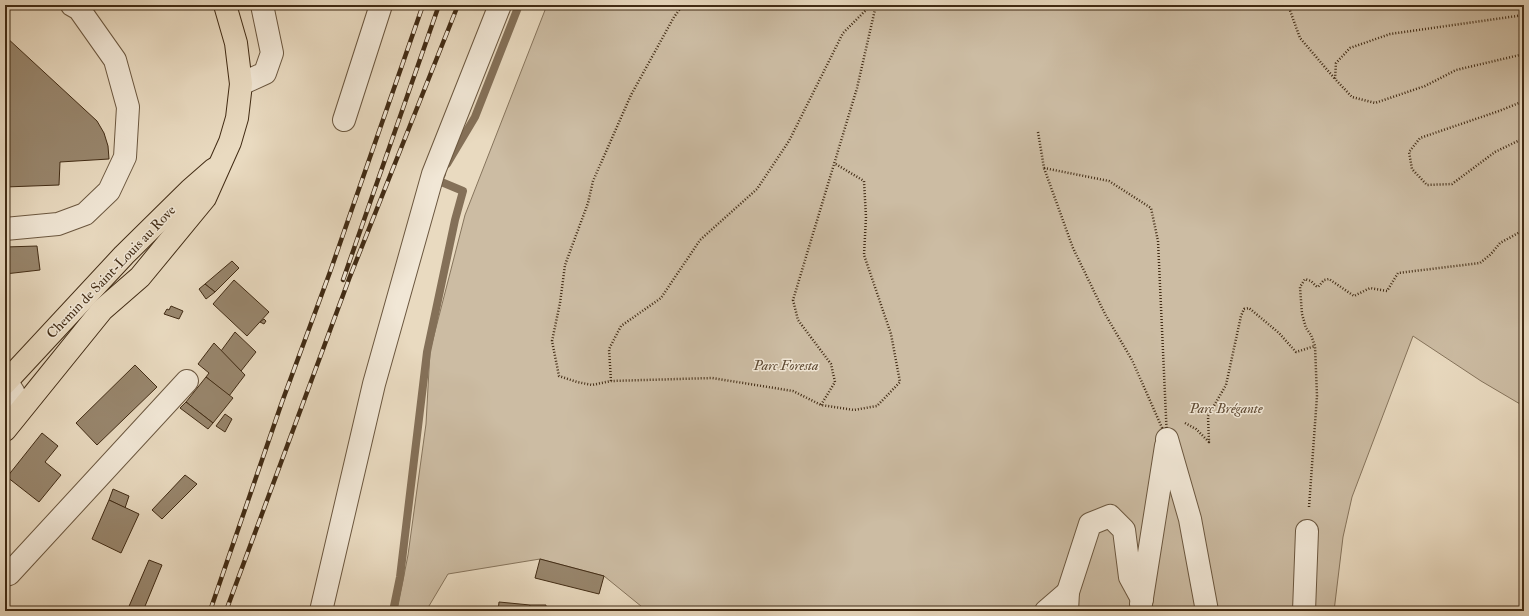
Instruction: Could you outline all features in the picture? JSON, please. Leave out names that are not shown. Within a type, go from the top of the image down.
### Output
[{"type":"main road","name":"Chemin de Saint-Louis au Rove","points":[[8,426],[102,310],[140,277],[205,198],[230,142],[237,118],[241,84],[236,43],[226,5]]},
{"type":"main road","name":"Chemin de Saint-Louis au Rove","points":[[5,382],[124,255],[190,190],[220,164]]},
{"type":"street","points":[[5,229],[58,224],[85,214],[109,191],[125,157],[128,107],[115,60],[79,10],[72,5]]},
{"type":"street","points":[[241,84],[265,73],[272,53],[262,5]]},
{"type":"street","points":[[344,120],[381,5]]},
{"type":"street","points":[[321,611],[374,384],[434,174],[500,5]]},
{"type":"street","points":[[5,575],[9,574],[187,381]]},
{"type":"street","points":[[5,382],[13,389],[17,404],[8,426]]},
{"type":"street","points":[[1140,605],[1167,439]]},
{"type":"street","points":[[1167,439],[1190,520],[1207,611]]},
{"type":"street","points":[[1046,611],[1068,602],[1090,524],[1110,516],[1124,530],[1130,577],[1140,605]]},
{"type":"street","points":[[1304,611],[1307,531]]},
{"type":"path","points":[[683,5],[674,17],[631,95],[593,181],[588,203],[565,265],[560,303],[552,341],[559,376],[592,385],[611,381],[712,378],[793,391],[821,405],[854,410],[878,406],[900,382],[891,334],[864,255],[866,217],[864,181],[834,163]]},
{"type":"path","points":[[611,381],[609,350],[622,326],[662,298],[700,240],[757,189],[789,141],[843,34],[871,5]]},
{"type":"path","points":[[821,405],[835,382],[831,364],[798,320],[792,300],[857,88],[876,5]]},
{"type":"path","points":[[1288,5],[1300,38],[1336,79],[1352,97],[1375,103],[1425,86],[1456,70],[1524,54]]},
{"type":"path","points":[[1336,79],[1336,63],[1350,48],[1390,34],[1524,15]]},
{"type":"path","points":[[1524,101],[1420,138],[1409,152],[1412,169],[1427,185],[1452,184],[1496,152],[1524,138]]},
{"type":"path","points":[[1038,132],[1044,168],[1073,248],[1105,314],[1132,360],[1167,439]]},
{"type":"path","points":[[1044,168],[1109,181],[1150,208],[1158,241],[1167,439]]},
{"type":"path","points":[[1307,531],[1317,396],[1315,346],[1306,328],[1302,314],[1300,287],[1305,279],[1311,281],[1318,287],[1324,280],[1329,279],[1354,296],[1370,288],[1387,291],[1398,273],[1480,263],[1491,254],[1500,243],[1522,231],[1524,226]]},
{"type":"path","points":[[1196,429],[1210,442],[1208,416],[1226,385],[1241,316],[1244,309],[1249,308],[1273,328],[1296,352],[1315,346]]},
{"type":"green space","name":"Parc Foresta","points":[[547,5],[1524,5],[1524,226],[1522,230],[1524,232],[1524,399],[1520,404],[1481,381],[1413,336],[1352,497],[1343,537],[1334,611],[647,611],[604,576],[540,559],[448,574],[426,611],[397,611],[408,555],[426,424],[430,351],[465,215]]},
{"type":"building","points":[[5,36],[97,121],[104,133],[108,146],[109,159],[60,162],[59,185],[5,187]]},
{"type":"building","points":[[37,246],[40,270],[5,274],[5,247]]},
{"type":"building","points":[[232,261],[239,268],[215,292],[205,284]]},
{"type":"building","points":[[234,280],[269,312],[247,336],[213,304]]},
{"type":"building","points":[[205,284],[215,292],[206,299],[199,289]]},
{"type":"building","points":[[171,306],[183,311],[179,319],[164,314]]},
{"type":"building","points":[[264,319],[266,321],[264,324],[260,322]]},
{"type":"building","points":[[235,332],[256,352],[241,371],[221,351]]},
{"type":"building","points":[[214,343],[245,375],[229,396],[206,377],[209,373],[198,364]]},
{"type":"building","points":[[135,365],[157,387],[97,445],[76,423]]},
{"type":"building","points":[[206,377],[233,398],[213,423],[186,402]]},
{"type":"building","points":[[186,402],[213,423],[208,429],[180,408]]},
{"type":"building","points":[[225,414],[232,419],[225,432],[216,426]]},
{"type":"building","points":[[42,433],[58,446],[45,462],[61,475],[39,502],[7,477]]},
{"type":"building","points":[[185,475],[197,484],[162,519],[152,510]]},
{"type":"building","points":[[113,489],[129,496],[125,508],[109,500]]},
{"type":"building","points":[[109,500],[139,514],[121,553],[92,539]]},
{"type":"building","points":[[540,559],[604,576],[599,594],[535,578]]},
{"type":"building","points":[[1524,559],[1524,611],[1522,611]]},
{"type":"building","points":[[149,560],[162,565],[143,611],[127,611]]},
{"type":"building","points":[[499,602],[530,605],[529,611],[498,611]]},
{"type":"building","points":[[530,605],[546,605],[546,611],[529,611]]},
{"type":"building","points":[[582,608],[607,610],[607,611],[582,611]]},
{"type":"waterway","points":[[447,164],[475,117],[519,5]]},
{"type":"waterway","points":[[393,611],[400,577],[427,352],[455,220],[463,191],[439,181],[442,174]]},
{"type":"railway","points":[[210,611],[282,402],[330,272],[423,5]]},
{"type":"railway","points":[[343,280],[439,5]]},
{"type":"railway","points":[[226,611],[349,279],[458,5]]},
{"type":"park label","name":"Parc Brégante","points":[[1226,408]]}]
